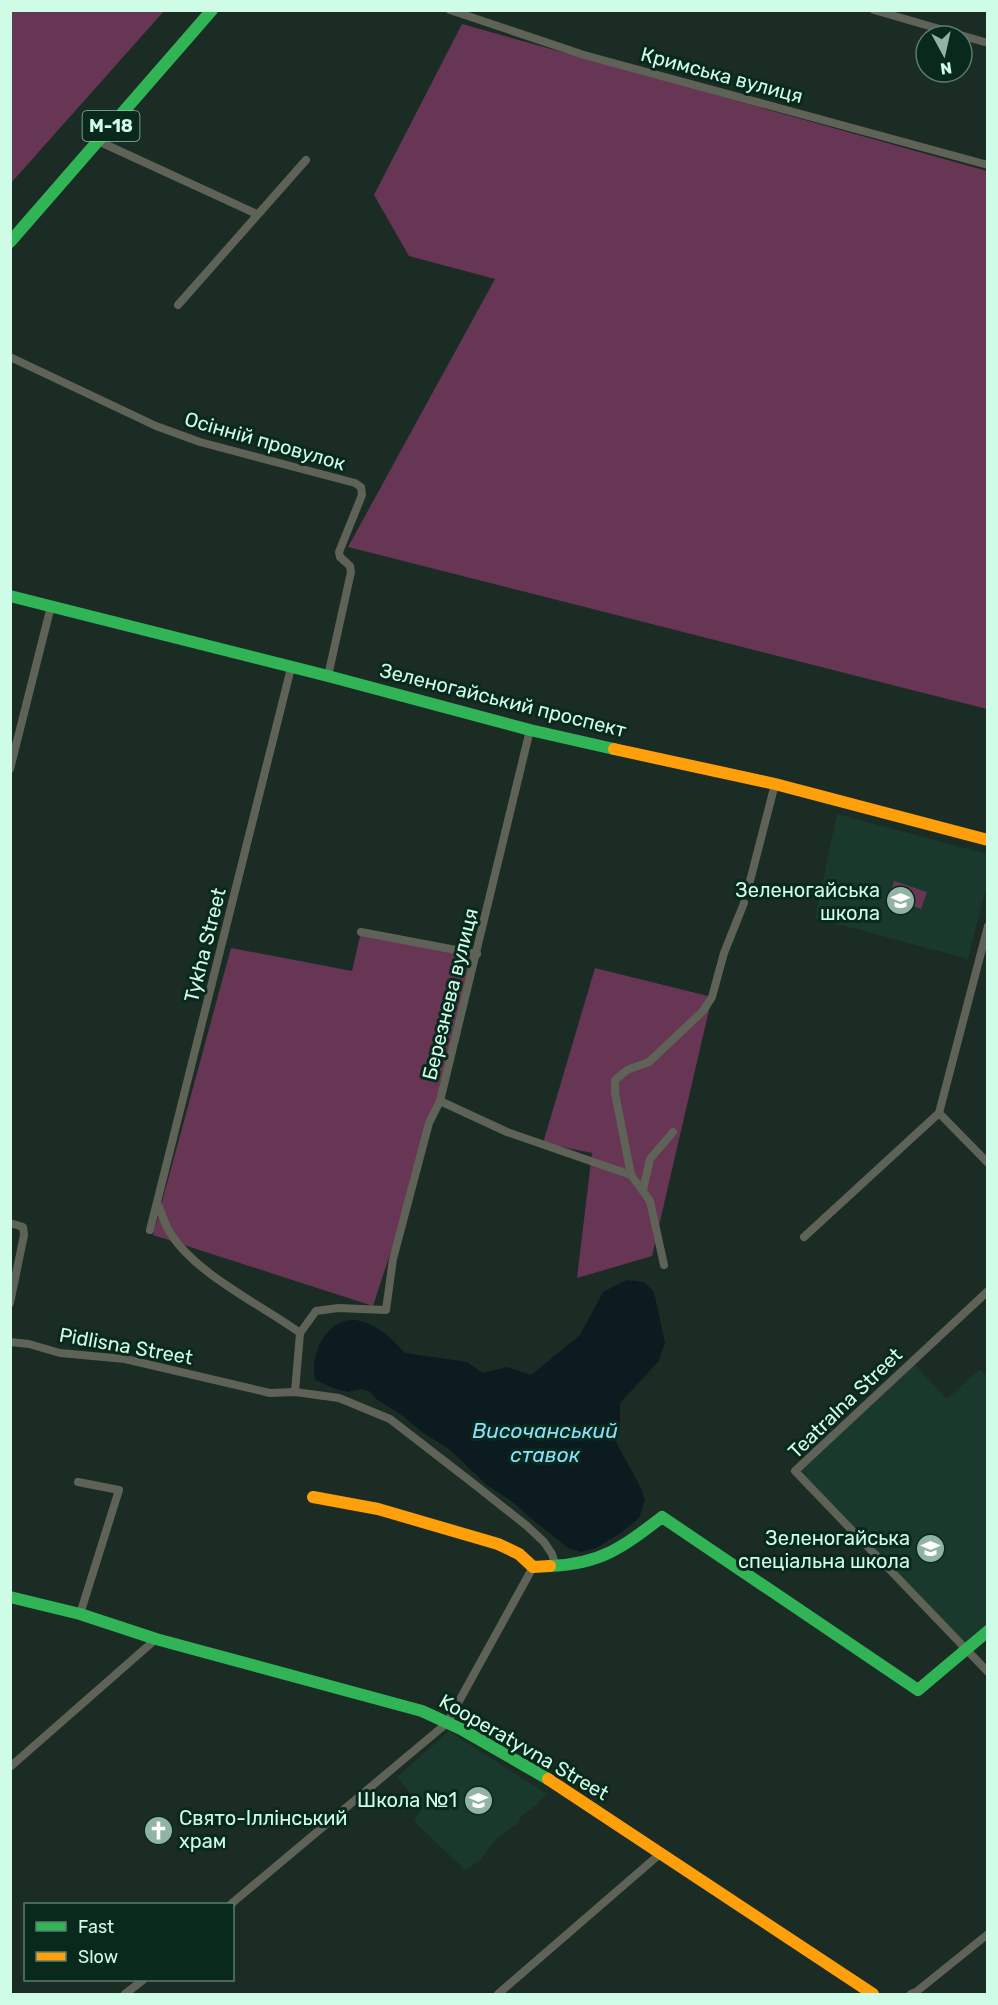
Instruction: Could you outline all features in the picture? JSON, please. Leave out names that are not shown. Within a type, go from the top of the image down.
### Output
[{"type":"main road","name":"М-18","points":[[10,242],[212,10]]},
{"type":"main road","name":"Зеленогайський проспект","points":[[10,596],[328,676],[530,730],[775,784],[987,840]]},
{"type":"main road","points":[[313,1497],[378,1509],[498,1544],[519,1554],[533,1567],[589,1562],[618,1550],[662,1517],[918,1690],[987,1631]]},
{"type":"main road","name":"Kooperatyvna Street","points":[[10,1597],[80,1614],[156,1639],[422,1711],[461,1729],[546,1777],[873,1995]]},
{"type":"street","name":"Кримська вулиця","points":[[450,10],[475,14],[584,55],[987,165]]},
{"type":"street","points":[[874,10],[987,43]]},
{"type":"street","points":[[98,141],[257,214]]},
{"type":"street","points":[[178,305],[306,160]]},
{"type":"street","name":"Осінній провулок","points":[[10,357],[156,426],[200,442],[355,483],[361,487],[362,495],[339,552],[340,557],[350,566],[351,572],[328,676]]},
{"type":"street","points":[[10,769],[51,606]]},
{"type":"street","name":"Tykha Street","points":[[150,1230],[291,668]]},
{"type":"street","name":"Березнева вулиця","points":[[530,730],[440,1101],[507,1132],[631,1175]]},
{"type":"street","points":[[750,880],[775,784]]},
{"type":"street","points":[[664,1265],[650,1201],[631,1175],[615,1093],[615,1080],[627,1070],[650,1062],[703,1011],[711,997],[724,953],[744,903]]},
{"type":"street","points":[[804,1237],[939,1113],[987,926]]},
{"type":"street","points":[[361,932],[477,954]]},
{"type":"street","points":[[295,1392],[300,1333],[316,1311],[338,1308],[386,1310],[393,1259],[429,1123],[440,1101]]},
{"type":"street","points":[[939,1113],[987,1163]]},
{"type":"street","points":[[643,1190],[650,1159],[672,1132]]},
{"type":"street","points":[[157,1202],[169,1230],[185,1251],[233,1289],[300,1333]]},
{"type":"street","points":[[10,1223],[23,1227],[24,1235],[10,1303]]},
{"type":"street","name":"Teatralna Street","points":[[987,1291],[795,1471],[987,1672]]},
{"type":"street","name":"Pidlisna Street","points":[[10,1342],[29,1344],[60,1353],[125,1359],[270,1393],[295,1392],[339,1398],[390,1419],[527,1526],[552,1554],[556,1566]]},
{"type":"street","points":[[78,1482],[119,1490],[80,1614]]},
{"type":"street","points":[[233,1903],[447,1723],[533,1567]]},
{"type":"street","points":[[10,1767],[156,1639]]},
{"type":"street","points":[[498,1995],[661,1853]]},
{"type":"street","points":[[911,1995],[987,1934]]},
{"type":"street","points":[[125,1995],[141,1981]]},
{"type":"shaded area","points":[[10,11],[164,11],[11,183]]},
{"type":"shaded area","points":[[462,24],[987,171],[987,709],[348,547],[495,279],[409,256],[374,195]]},
{"type":"shaded area","name":"Зеленогайська школа","points":[[837,814],[987,854],[987,884],[968,959],[815,918]]},
{"type":"shaded area","points":[[894,881],[927,892],[921,909],[889,898]]},
{"type":"shaded area","points":[[361,932],[477,954],[440,1101],[373,1306],[153,1235],[231,948],[352,971]]},
{"type":"shaded area","points":[[595,968],[712,997],[652,1256],[577,1278],[592,1153],[543,1143]]},
{"type":"shaded area","name":"Зеленогайська спеціальна школа","points":[[914,1364],[947,1399],[980,1369],[988,1377],[987,1627],[966,1646],[800,1471]]},
{"type":"shaded area","name":"Школа №1","points":[[449,1731],[547,1794],[520,1817],[519,1822],[496,1839],[481,1859],[466,1871],[414,1821],[422,1808],[397,1777]]},
{"type":"water","name":"Височанський ставок","points":[[627,1280],[644,1282],[654,1292],[665,1343],[658,1362],[620,1403],[620,1421],[616,1442],[645,1500],[639,1518],[596,1548],[581,1552],[568,1548],[514,1503],[487,1485],[449,1449],[376,1399],[369,1391],[361,1389],[347,1392],[315,1380],[315,1359],[322,1340],[332,1328],[342,1322],[353,1320],[375,1327],[405,1353],[467,1362],[483,1373],[507,1367],[531,1375],[580,1335],[603,1292]]},
{"type":"traffic: fast","points":[[10,242],[212,10]]},
{"type":"traffic: fast","points":[[10,596],[328,676],[530,730],[614,749]]},
{"type":"traffic: fast","points":[[550,1566],[568,1565],[598,1558],[623,1545],[662,1517],[918,1690],[988,1631]]},
{"type":"traffic: fast","points":[[10,1597],[80,1614],[156,1639],[422,1711],[461,1729],[548,1779]]},
{"type":"traffic: slow","points":[[614,749],[775,784],[988,840]]},
{"type":"traffic: slow","points":[[313,1497],[378,1509],[498,1544],[519,1554],[533,1567],[550,1566]]},
{"type":"traffic: slow","points":[[548,1779],[873,1994]]},
{"type":"place","name":"Зеленогайська школа","points":[[901,901]]},
{"type":"place","name":"Зеленогайська спеціальна школа","points":[[931,1549]]},
{"type":"place","name":"Школа №1","points":[[478,1800]]},
{"type":"place","name":"Свято-Іллінський храм","points":[[158,1830]]}]
